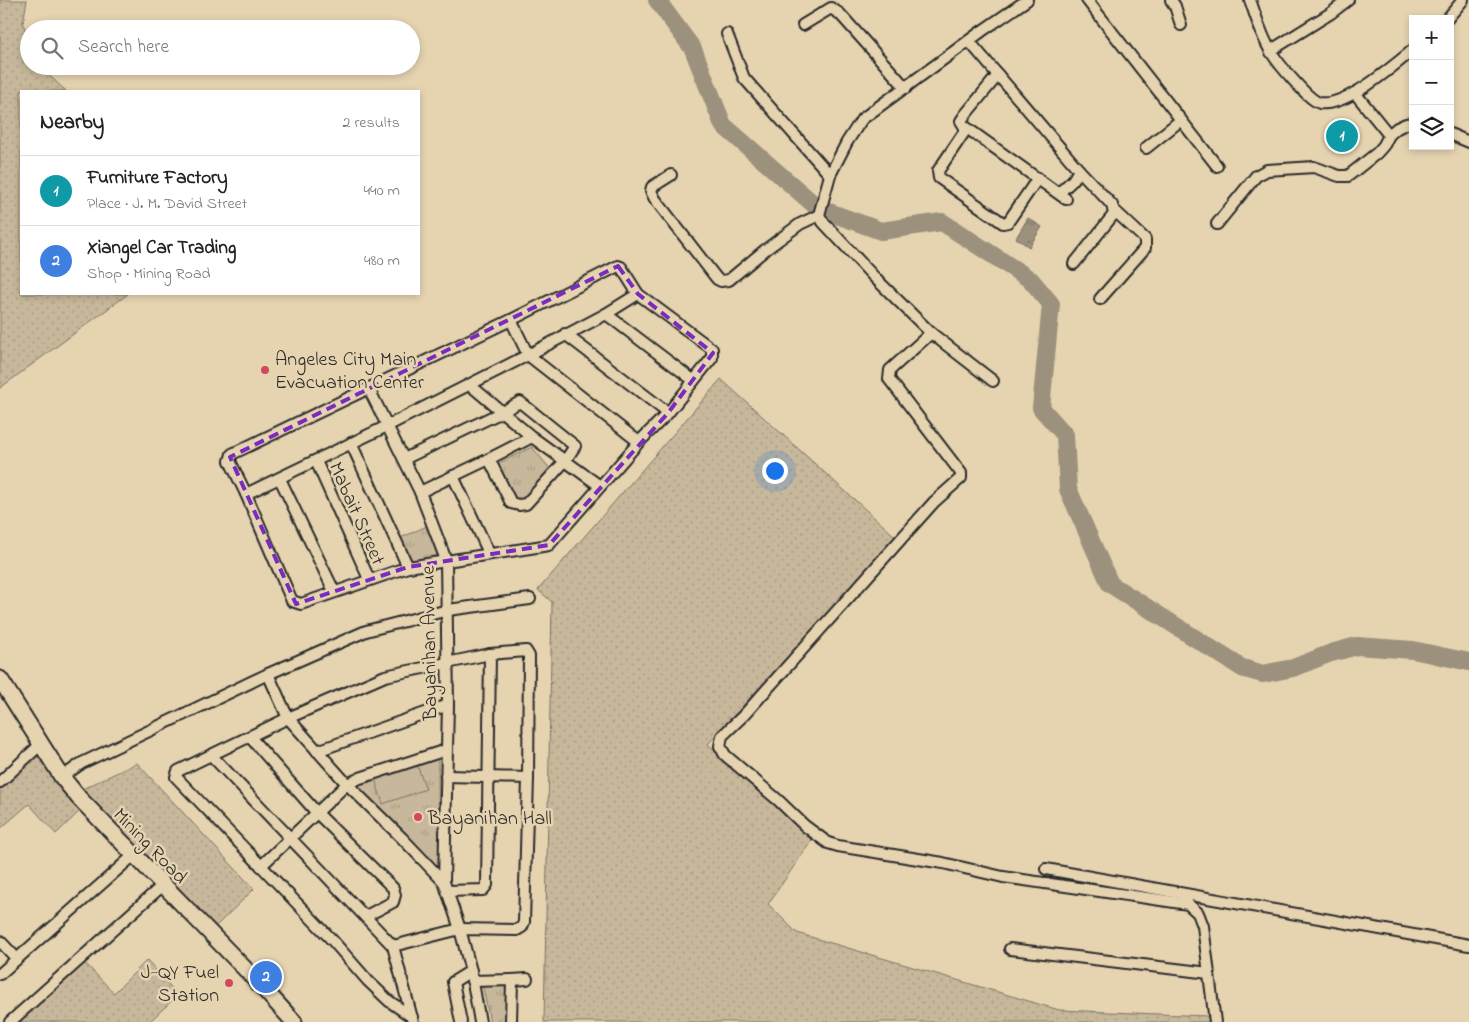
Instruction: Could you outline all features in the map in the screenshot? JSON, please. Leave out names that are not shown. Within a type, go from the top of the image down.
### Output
[{"type":"street","points":[[993,381],[931,333],[874,277],[824,222],[821,210],[830,175],[847,142],[862,119],[1028,0]]},
{"type":"street","points":[[1087,0],[1217,166]]},
{"type":"street","points":[[1171,0],[1175,6],[1180,25]]},
{"type":"street","points":[[1250,0],[1270,51],[1308,96],[1320,103],[1355,93],[1382,75],[1409,53]]},
{"type":"street","points":[[1270,51],[1331,13],[1348,0]]},
{"type":"street","points":[[1450,15],[1463,0]]},
{"type":"street","points":[[803,25],[831,8],[840,14],[906,88]]},
{"type":"street","points":[[727,34],[744,78],[830,175]]},
{"type":"street","points":[[969,41],[1079,170],[1112,205],[1114,210],[1145,239],[1145,248],[1100,299]]},
{"type":"street","points":[[998,75],[961,121],[964,126],[1063,196],[1079,170]]},
{"type":"street","points":[[1355,93],[1389,135]]},
{"type":"street","points":[[1146,148],[1181,120]]},
{"type":"street","points":[[1217,224],[1256,176],[1267,170],[1314,167],[1339,176],[1348,176],[1377,153],[1389,135],[1397,128],[1409,124]]},
{"type":"street","points":[[967,128],[937,175],[1003,224],[1008,222],[1038,178]]},
{"type":"street","points":[[1454,136],[1469,142]]},
{"type":"street","points":[[671,175],[652,187],[651,190],[655,199],[721,281],[730,280],[765,250],[821,210]]},
{"type":"street","points":[[1074,264],[1112,218],[1114,210]]},
{"type":"street","points":[[614,266],[621,267],[638,294],[712,349],[712,358],[668,413],[639,442],[549,545],[408,567],[334,591],[301,604],[292,601],[230,461],[232,454],[511,320],[614,266]]},
{"type":"street","points":[[246,494],[470,385],[606,314],[638,294]]},
{"type":"street","points":[[606,314],[693,380]]},
{"type":"street","points":[[511,320],[528,355],[639,442]]},
{"type":"street","points":[[931,333],[890,370],[888,375],[961,478],[934,502],[744,715],[722,736],[720,746],[725,755],[805,826],[828,843],[852,849],[942,863],[1003,877],[1188,904],[1198,913],[1203,926],[1215,1022]]},
{"type":"street","points":[[565,334],[668,413]]},
{"type":"street","points":[[470,385],[532,437],[600,486]]},
{"type":"street","name":"Bayanihan Avenue","points":[[369,389],[420,492],[446,560],[448,705],[445,886]]},
{"type":"street","points":[[404,459],[518,403],[523,404],[574,444],[574,449],[565,461],[526,504],[512,503],[488,459]]},
{"type":"street","points":[[420,492],[532,437]]},
{"type":"street","points":[[351,443],[408,567]]},
{"type":"street","name":"Mabait Street","points":[[316,460],[369,579]]},
{"type":"street","points":[[453,476],[489,553]]},
{"type":"street","points":[[280,478],[334,591]]},
{"type":"street","points":[[62,777],[82,763],[268,674],[366,631],[448,610],[530,599]]},
{"type":"street","points":[[393,946],[460,930],[517,930],[522,927],[524,922],[528,778],[529,656],[526,651],[490,654],[385,676],[288,718],[211,755],[178,771],[176,777],[368,981],[412,1019]]},
{"type":"street","points":[[445,886],[483,890],[486,888],[490,777],[490,654]]},
{"type":"street","points":[[268,674],[288,718],[347,784],[402,838],[445,886],[460,930],[472,976],[480,1022]]},
{"type":"street","name":"Mining Road","points":[[0,679],[62,777],[99,820],[252,976],[294,1022]]},
{"type":"street","points":[[317,751],[448,705]]},
{"type":"street","points":[[250,737],[317,813],[392,888],[395,895],[393,902],[366,916]]},
{"type":"street","points":[[0,782],[41,744]]},
{"type":"street","points":[[261,866],[347,784],[446,750]]},
{"type":"street","points":[[211,755],[393,946],[412,1019]]},
{"type":"street","points":[[446,776],[528,778]]},
{"type":"street","points":[[0,974],[134,855]]},
{"type":"street","points":[[1046,869],[1469,945]]},
{"type":"street","points":[[10,1022],[163,885]]},
{"type":"street","points":[[1198,913],[1206,898]]},
{"type":"street","points":[[0,941],[17,959]]},
{"type":"street","points":[[1010,949],[1209,973]]},
{"type":"street","points":[[462,1022],[453,982],[472,976],[512,980],[527,979]]},
{"type":"street","points":[[511,1022],[512,980]]},
{"type":"highlighted area","points":[[618,266],[638,294],[713,353],[668,413],[549,545],[408,567],[296,604],[230,457]]},
{"type":"green space","points":[[0,0],[27,0],[24,20],[20,20],[20,75],[49,75],[65,90],[20,90],[20,295],[127,295],[0,388]]},
{"type":"green space","points":[[721,379],[897,538],[708,744],[812,840],[768,904],[797,933],[1059,1010],[1208,1016],[1209,1022],[544,1022],[552,602],[538,590]]},
{"type":"green space","points":[[532,447],[552,471],[519,504],[495,465]]},
{"type":"green space","points":[[427,526],[439,559],[410,564],[398,539]]},
{"type":"green space","points":[[39,753],[82,809],[56,834],[29,804],[0,829],[0,787]]},
{"type":"green space","points":[[438,754],[439,872],[354,784]]},
{"type":"green space","points":[[137,763],[254,889],[213,929],[78,791]]},
{"type":"green space","points":[[417,765],[426,789],[383,804],[375,779]]},
{"type":"green space","points":[[147,960],[178,995],[149,1022],[17,1022],[84,962],[114,993]]},
{"type":"green space","points":[[484,984],[507,984],[509,1022],[490,1022],[483,988]]},
{"type":"water","points":[[1028,218],[1042,227],[1029,247],[1016,238]]},
{"type":"waterway","points":[[657,0],[693,49],[723,125],[818,208],[881,231],[942,222],[1031,280],[1051,304],[1041,408],[1065,435],[1068,489],[1110,584],[1242,668],[1263,674],[1293,668],[1331,653],[1357,646],[1413,650],[1469,662]]},
{"type":"place","name":"Furniture Factory","points":[[1342,136]]},
{"type":"place","name":"Angeles City Main Evacuation Center","points":[[265,370]]},
{"type":"place","name":"Bayanihan Hall","points":[[418,817]]},
{"type":"place","name":"Xiangel Car Trading","points":[[266,977]]},
{"type":"place","name":"J-QY Fuel Station","points":[[229,983]]}]
